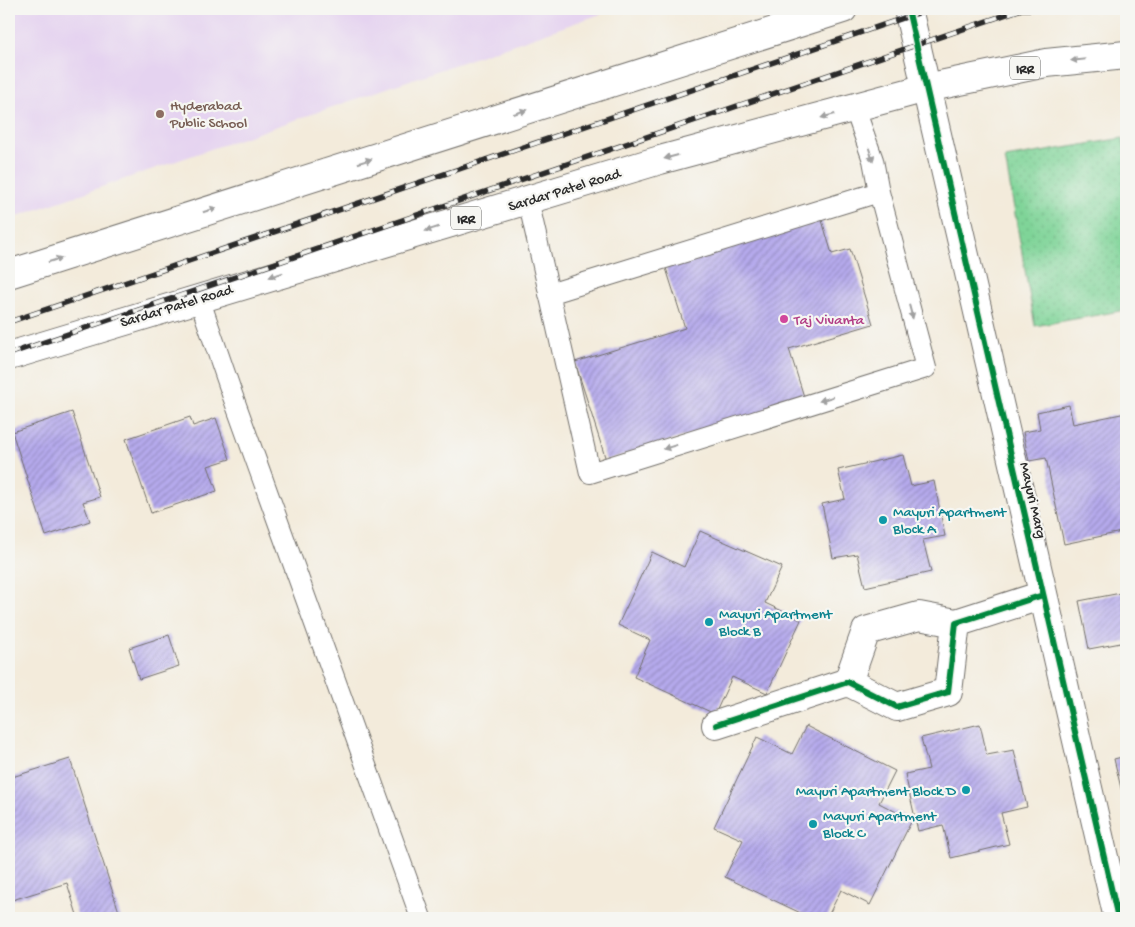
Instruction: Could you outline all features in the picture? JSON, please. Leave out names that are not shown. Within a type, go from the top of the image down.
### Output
[{"type":"main road","points":[[9,274],[843,9]]},
{"type":"main road","name":"Mayuri Marg","points":[[908,9],[1118,918]]},
{"type":"main road","name":"Sardar Patel Road","points":[[9,356],[660,160],[926,88],[1046,63],[1126,55]]},
{"type":"main road","points":[[848,682],[866,631],[919,616],[956,623],[1043,595]]},
{"type":"main road","points":[[716,725],[848,682],[897,707],[948,692],[956,623]]},
{"type":"lane","points":[[528,200],[590,472],[926,368],[879,192],[873,160],[856,108]]},
{"type":"lane","points":[[549,294],[879,192]]},
{"type":"lane","points":[[199,298],[418,918]]},
{"type":"shaded area","name":"Hyderabad Public School","points":[[9,9],[615,9],[9,219]]},
{"type":"green space","points":[[1123,138],[1126,156],[1126,310],[1035,326],[1005,158]]},
{"type":"building","points":[[821,217],[832,254],[850,249],[873,324],[789,349],[805,400],[606,460],[575,362],[685,328],[665,265]]},
{"type":"building","points":[[1069,405],[1073,424],[1126,413],[1126,531],[1064,544],[1046,458],[1029,461],[1023,432],[1040,429],[1037,412]]},
{"type":"building","points":[[72,412],[100,497],[83,502],[90,521],[46,536],[12,432]]},
{"type":"building","points":[[190,417],[193,426],[216,418],[230,459],[208,466],[217,491],[151,513],[126,439]]},
{"type":"building","name":"Mayuri Apartment Block A","points":[[903,455],[911,486],[934,481],[945,536],[923,540],[931,572],[865,587],[857,554],[833,558],[822,504],[845,499],[838,470]]},
{"type":"building","name":"Mayuri Apartment Block B","points":[[700,531],[782,567],[765,603],[801,620],[767,693],[732,677],[715,714],[634,677],[650,640],[618,625],[652,552],[684,567]]},
{"type":"building","points":[[1126,592],[1126,642],[1089,649],[1079,601]]},
{"type":"building","points":[[169,635],[179,666],[139,679],[129,648]]},
{"type":"building","name":"Mayuri Apartment Block D","points":[[980,724],[987,755],[1014,750],[1027,807],[1001,813],[1009,844],[951,858],[943,825],[918,831],[905,774],[929,769],[921,738]]},
{"type":"building","name":"Mayuri Apartment Block C","points":[[806,726],[895,771],[879,803],[912,820],[870,905],[841,890],[827,918],[811,918],[725,877],[743,840],[714,827],[757,737],[792,754]]},
{"type":"building","points":[[1126,756],[1126,809],[1114,759]]},
{"type":"building","points":[[70,759],[121,918],[78,918],[67,883],[9,901],[9,778]]},
{"type":"railway","points":[[9,322],[930,9]]},
{"type":"railway","points":[[9,354],[1022,9],[1031,9]]},
{"type":"cycle path","points":[[908,9],[1118,918]]},
{"type":"cycle path","points":[[716,725],[848,682],[897,707],[948,692],[956,623],[1043,595]]},
{"type":"place","name":"Hyderabad Public School","points":[[160,114]]},
{"type":"place","name":"Taj Vivanta","points":[[784,319]]},
{"type":"place","name":"Mayuri Apartment Block A","points":[[883,520]]},
{"type":"place","name":"Mayuri Apartment Block B","points":[[709,622]]},
{"type":"place","name":"Mayuri Apartment Block D","points":[[966,790]]},
{"type":"place","name":"Mayuri Apartment Block C","points":[[813,824]]}]
